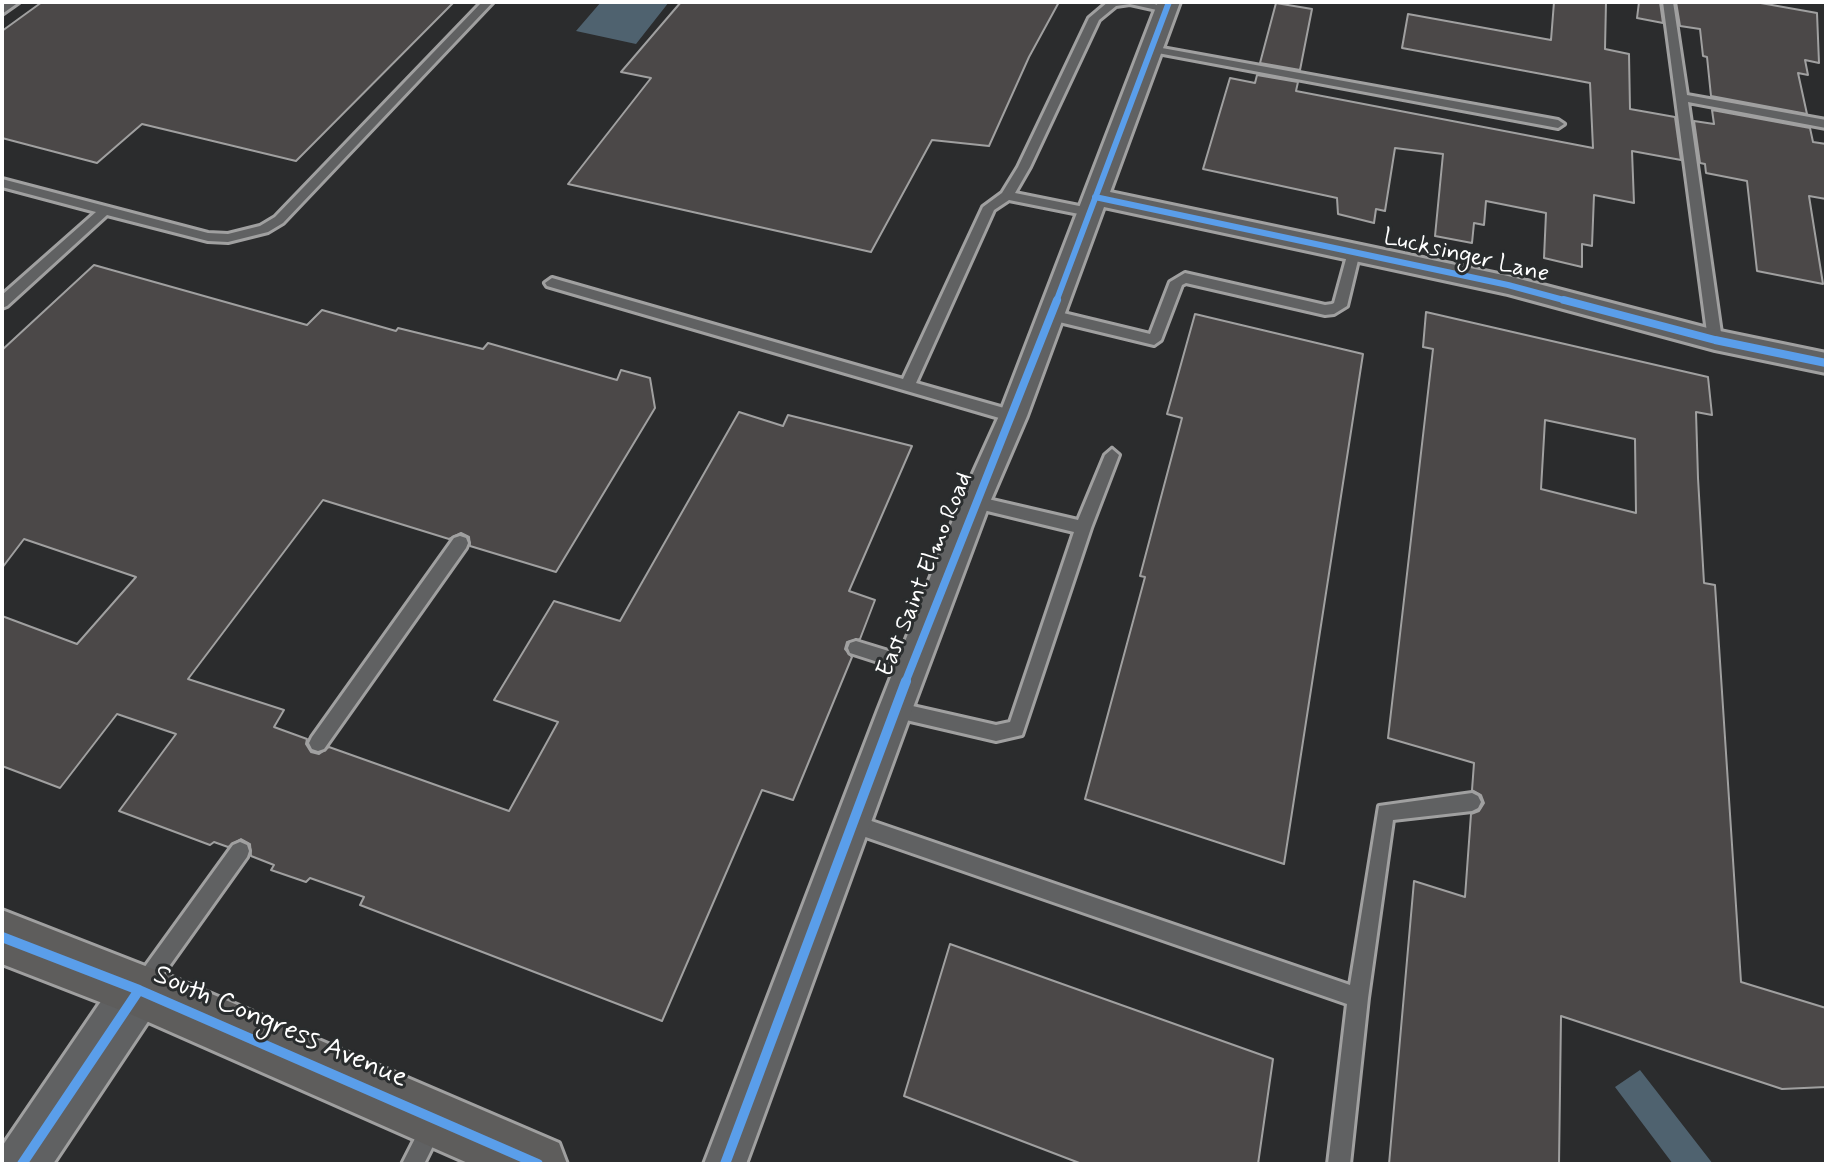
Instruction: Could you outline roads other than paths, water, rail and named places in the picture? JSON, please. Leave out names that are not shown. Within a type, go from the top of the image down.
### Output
[{"type":"main road","name":"South Congress Avenue","points":[[2,937],[139,990],[425,1141],[538,1164]]},
{"type":"street","name":"East Saint Elmo Road","points":[[725,1164],[912,665],[975,502],[1013,416],[1167,6]]},
{"type":"street","name":"Lucksinger Lane","points":[[1092,204],[1354,252],[1508,285],[1825,367]]},
{"type":"street","points":[[22,1164],[139,990]]},
{"type":"lane","points":[[2,11],[14,2]]},
{"type":"lane","points":[[2,183],[208,237],[228,238],[264,229],[279,220],[488,2]]},
{"type":"lane","points":[[907,386],[989,207],[1007,196],[1094,18],[1113,3],[1127,2]]},
{"type":"lane","points":[[1133,2],[1167,6]]},
{"type":"lane","points":[[1668,2],[1715,340]]},
{"type":"lane","points":[[1151,49],[1558,124]]},
{"type":"lane","points":[[1680,97],[1826,124]]},
{"type":"lane","points":[[1007,196],[1092,204]]},
{"type":"lane","points":[[2,303],[104,211]]},
{"type":"lane","points":[[1051,315],[1154,340],[1177,282],[1185,278],[1325,310],[1334,309],[1340,306],[1354,252]]},
{"type":"lane","points":[[552,283],[1013,416]]},
{"type":"lane","points":[[895,710],[996,733],[1016,729],[1083,528],[1112,455]]},
{"type":"lane","points":[[975,502],[1083,528]]},
{"type":"lane","points":[[318,743],[460,543]]},
{"type":"lane","points":[[856,648],[912,665]]},
{"type":"lane","points":[[1339,1164],[1358,998],[1385,812],[1472,802]]},
{"type":"lane","points":[[854,824],[1358,998]]},
{"type":"lane","points":[[139,990],[240,851]]},
{"type":"water","points":[[601,2],[669,2],[636,44],[576,31]]},
{"type":"water","points":[[1640,1070],[1713,1164],[1673,1164],[1615,1087]]}]
